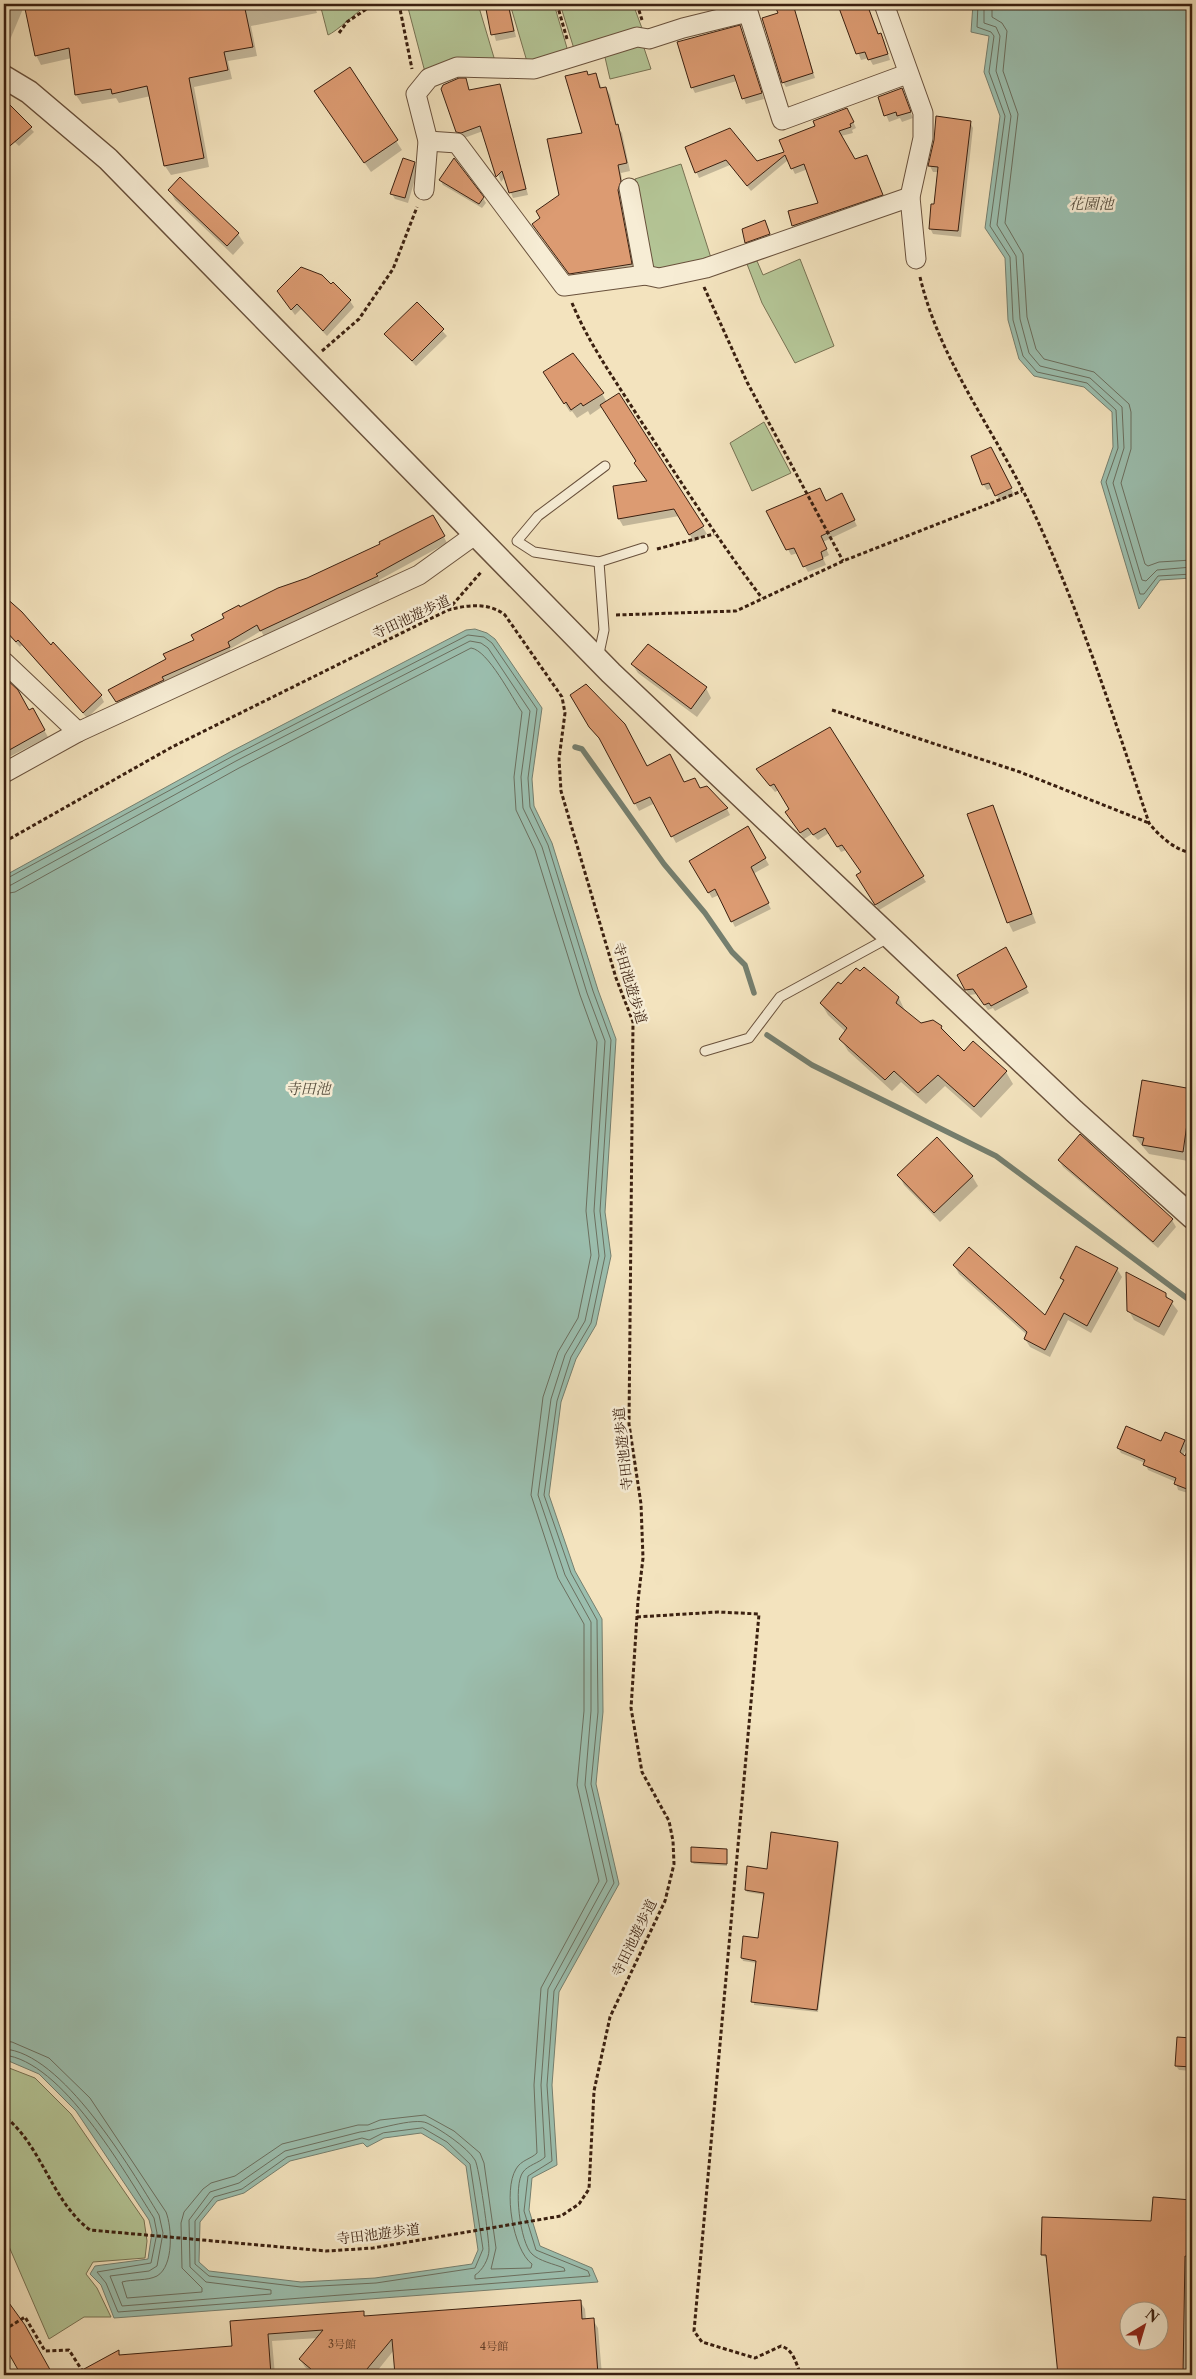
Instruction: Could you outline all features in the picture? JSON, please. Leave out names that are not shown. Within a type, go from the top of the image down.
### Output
[{"type":"street","points":[[884,4],[922,113],[923,130],[919,163],[910,197],[916,259]]},
{"type":"street","points":[[424,190],[428,141],[416,94],[429,78],[457,67],[534,69],[637,37],[650,39],[682,28],[748,12],[782,120],[907,74]]},
{"type":"street","points":[[4,77],[30,92],[108,159],[597,659],[1074,1111],[1192,1217]]},
{"type":"street","points":[[428,141],[457,143],[564,286],[644,275],[659,278],[696,270],[910,197]]},
{"type":"street","points":[[629,188],[644,275]]},
{"type":"street","points":[[4,773],[78,732],[419,575],[476,534]]},
{"type":"street","points":[[4,662],[78,732]]},
{"type":"lane","points":[[605,466],[538,516],[517,542],[534,552],[599,562],[643,548]]},
{"type":"lane","points":[[597,659],[604,630],[599,562]]},
{"type":"lane","points":[[705,1051],[749,1038],[780,997],[890,937]]},
{"type":"path","points":[[339,33],[348,22],[374,4]]},
{"type":"path","points":[[400,4],[416,94]]},
{"type":"path","points":[[309,363],[359,319],[393,269],[424,190]]},
{"type":"path","points":[[916,259],[926,303],[948,356],[1033,510],[1068,595],[1149,823],[1156,832],[1185,852],[1192,853]]},
{"type":"path","points":[[696,270],[747,382],[842,561]]},
{"type":"path","points":[[564,286],[584,331],[714,534],[762,598]]},
{"type":"path","points":[[603,615],[680,612],[723,613],[736,611],[842,561],[1022,491]]},
{"type":"path","points":[[643,548],[649,551],[714,534]]},
{"type":"path","points":[[448,610],[496,555]]},
{"type":"path","name":"寺田池遊歩道","points":[[4,842],[172,747],[448,610],[466,605],[496,608],[505,615],[562,697],[564,713],[559,759],[561,791],[616,978],[633,1022],[629,1424],[640,1504],[643,1558],[631,1708],[642,1772],[669,1821],[673,1842],[674,1864],[665,1901],[610,2017],[594,2092],[589,2189],[584,2199],[573,2210],[561,2216],[373,2248],[326,2250],[90,2230],[70,2212],[23,2136],[4,2116]]},
{"type":"path","points":[[832,710],[1020,772],[1149,823]]},
{"type":"path","points":[[637,1617],[718,1612],[759,1614],[694,2331],[702,2342],[755,2358],[780,2346],[786,2348],[792,2355],[801,2375]]},
{"type":"path","points":[[4,2330],[25,2317],[45,2351],[69,2350],[85,2375]]},
{"type":"path","points":[[4,2369],[8,2375]]},
{"type":"shaded area","points":[[320,4],[368,4],[328,35]]},
{"type":"shaded area","points":[[407,4],[478,4],[495,61],[426,76]]},
{"type":"shaded area","points":[[510,4],[554,4],[567,48],[563,55],[528,65]]},
{"type":"shaded area","points":[[560,4],[633,4],[643,31],[575,52]]},
{"type":"shaded area","points":[[643,45],[651,69],[610,79],[604,53]]},
{"type":"shaded area","points":[[681,164],[712,261],[653,272],[635,179]]},
{"type":"shaded area","points":[[800,259],[834,346],[795,363],[762,303],[747,264],[757,261],[763,275]]},
{"type":"shaded area","points":[[764,422],[791,473],[752,491],[730,443]]},
{"type":"shaded area","points":[[4,2066],[35,2078],[71,2114],[144,2220],[147,2241],[145,2258],[93,2262],[86,2274],[97,2288],[111,2317],[84,2317],[49,2339],[4,2235]]},
{"type":"water","name":"花園池","points":[[973,4],[1192,4],[1192,578],[1160,580],[1139,609],[1101,482],[1113,447],[1112,412],[1084,387],[1034,376],[1019,359],[1008,320],[1005,258],[985,228],[1000,116],[984,72],[989,36],[971,32]]},
{"type":"water","name":"寺田池","points":[[475,629],[487,633],[495,639],[542,708],[532,779],[534,806],[552,843],[598,990],[616,1039],[605,1212],[611,1256],[596,1325],[576,1359],[561,1402],[549,1495],[575,1571],[602,1619],[603,1712],[596,1784],[619,1884],[559,1992],[552,2085],[557,2165],[532,2178],[529,2210],[540,2246],[592,2268],[598,2282],[114,2318],[101,2285],[90,2274],[95,2266],[148,2259],[152,2232],[149,2220],[76,2111],[39,2074],[4,2059],[4,876],[230,752],[466,630]],"holes":[[[421,2133],[443,2146],[466,2166],[478,2250],[472,2264],[375,2278],[301,2282],[209,2271],[199,2262],[200,2222],[217,2201],[244,2193],[290,2161],[363,2143],[367,2147],[384,2138]]]},
{"type":"building","points":[[24,4],[244,4],[253,47],[224,52],[228,70],[189,78],[204,158],[164,166],[147,86],[112,94],[111,89],[75,95],[69,48],[35,56]]},
{"type":"building","points":[[485,4],[508,4],[514,31],[491,35]]},
{"type":"building","points":[[774,4],[793,4],[813,73],[782,83],[762,18],[778,13]]},
{"type":"building","points":[[853,4],[867,4],[878,34],[881,33],[888,54],[868,60],[865,52],[856,54],[839,8]]},
{"type":"building","points":[[740,25],[762,93],[742,99],[734,75],[691,88],[677,42]]},
{"type":"building","points":[[350,67],[398,140],[364,163],[314,91]]},
{"type":"building","points":[[587,71],[588,75],[596,73],[600,88],[606,87],[616,125],[618,124],[627,163],[618,165],[621,181],[618,190],[632,264],[569,274],[532,224],[540,218],[536,211],[559,195],[547,139],[582,133],[565,76]]},
{"type":"building","points":[[459,78],[466,78],[469,90],[500,84],[526,189],[509,193],[502,171],[496,177],[480,126],[461,133],[456,132],[441,89],[443,85]]},
{"type":"building","points":[[902,88],[911,112],[897,116],[896,112],[884,116],[878,97]]},
{"type":"building","points":[[4,99],[32,127],[4,151]]},
{"type":"building","points":[[847,108],[854,122],[850,124],[851,127],[839,131],[855,159],[867,155],[883,195],[792,226],[788,211],[818,203],[804,164],[791,169],[785,155],[747,186],[726,160],[695,173],[685,147],[730,128],[757,161],[784,152],[779,140],[815,126],[813,121]]},
{"type":"building","points":[[936,116],[971,121],[958,231],[929,229],[931,204],[934,204],[938,167],[928,166],[934,140]]},
{"type":"building","points":[[403,158],[415,162],[405,198],[390,194]]},
{"type":"building","points":[[454,158],[484,197],[479,204],[439,180]]},
{"type":"building","points":[[180,177],[239,233],[227,246],[168,190]]},
{"type":"building","points":[[765,220],[770,234],[745,243],[742,229]]},
{"type":"building","points":[[301,267],[322,275],[331,284],[333,282],[351,300],[323,331],[297,304],[291,310],[277,291]]},
{"type":"building","points":[[417,302],[444,329],[412,361],[384,334]]},
{"type":"building","points":[[573,353],[604,393],[583,406],[581,403],[571,410],[566,402],[564,404],[543,372]]},
{"type":"building","points":[[619,393],[704,526],[689,535],[674,509],[618,519],[613,486],[647,481],[634,463],[636,461],[600,405]]},
{"type":"building","points":[[991,447],[1012,488],[995,496],[989,483],[982,485],[971,456]]},
{"type":"building","points":[[820,488],[826,501],[842,493],[855,520],[821,536],[827,549],[821,552],[823,559],[803,567],[794,548],[786,550],[766,511]]},
{"type":"building","points":[[433,515],[445,536],[376,574],[378,576],[260,631],[257,625],[228,642],[230,647],[162,677],[164,680],[116,702],[108,690],[166,659],[163,654],[194,640],[191,635],[224,618],[222,614],[278,588],[307,578],[380,544],[379,542]]},
{"type":"building","points":[[4,596],[22,612],[51,645],[53,642],[102,695],[83,713],[18,640],[16,642],[4,629]]},
{"type":"building","points":[[648,644],[707,687],[691,709],[631,664]]},
{"type":"building","points":[[4,677],[18,690],[29,710],[33,708],[45,730],[4,753]]},
{"type":"building","points":[[586,684],[625,724],[647,766],[670,754],[684,782],[695,778],[700,788],[707,786],[728,808],[671,837],[650,797],[634,804],[599,738],[589,727],[570,695]]},
{"type":"building","points":[[830,727],[924,876],[875,905],[856,875],[861,872],[842,845],[837,847],[825,828],[813,835],[808,828],[800,833],[785,812],[789,809],[774,784],[770,786],[756,769]]},
{"type":"building","points":[[993,805],[1032,914],[1007,923],[967,814]]},
{"type":"building","points":[[748,826],[766,858],[751,867],[769,903],[731,922],[715,889],[708,893],[689,861]]},
{"type":"building","points":[[1006,947],[1027,987],[991,1006],[989,1003],[984,1005],[973,989],[965,990],[957,975]]},
{"type":"building","points":[[864,967],[899,997],[896,1003],[921,1023],[933,1020],[942,1026],[941,1028],[964,1051],[973,1041],[1007,1071],[974,1107],[938,1075],[918,1093],[894,1071],[885,1080],[839,1039],[847,1028],[820,1003],[838,982],[841,984],[856,968],[860,971]]},
{"type":"building","points":[[1142,1080],[1192,1089],[1183,1152],[1142,1145],[1144,1138],[1133,1136]]},
{"type":"building","points":[[1080,1134],[1173,1219],[1153,1242],[1058,1160]]},
{"type":"building","points":[[937,1137],[973,1176],[934,1213],[897,1175]]},
{"type":"building","points":[[1076,1246],[1118,1268],[1087,1326],[1064,1313],[1045,1350],[1024,1339],[1027,1332],[953,1265],[969,1247],[1045,1315],[1064,1280],[1060,1278]]},
{"type":"building","points":[[1126,1272],[1166,1293],[1166,1297],[1173,1301],[1159,1327],[1127,1311]]},
{"type":"building","points":[[1126,1426],[1161,1441],[1165,1432],[1185,1440],[1180,1452],[1185,1456],[1192,1440],[1192,1491],[1174,1484],[1176,1478],[1143,1465],[1145,1460],[1117,1448]]},
{"type":"building","points":[[771,1832],[838,1842],[817,2010],[751,2002],[756,1961],[741,1958],[743,1936],[758,1938],[764,1893],[745,1890],[747,1866],[767,1869]]},
{"type":"building","points":[[691,1847],[727,1849],[727,1864],[691,1862]]},
{"type":"building","points":[[1177,2037],[1192,2038],[1192,2067],[1175,2066]]},
{"type":"building","points":[[1153,2197],[1192,2200],[1192,2257],[1185,2256],[1183,2375],[1058,2375],[1046,2255],[1041,2255],[1042,2217],[1151,2221]]},
{"type":"building","points":[[4,2296],[25,2325],[53,2375],[21,2375],[4,2345]]},
{"type":"building","points":[[581,2300],[582,2319],[594,2318],[598,2375],[395,2375],[392,2339],[362,2375],[318,2375],[299,2359],[323,2330],[268,2334],[271,2375],[73,2375],[119,2350],[119,2355],[232,2346],[230,2321],[364,2311],[364,2316]]},
{"type":"waterway","points":[[575,747],[582,749],[664,864],[705,913],[732,952],[745,965],[754,993]]},
{"type":"waterway","points":[[767,1035],[812,1065],[996,1156],[1192,1302]]}]
